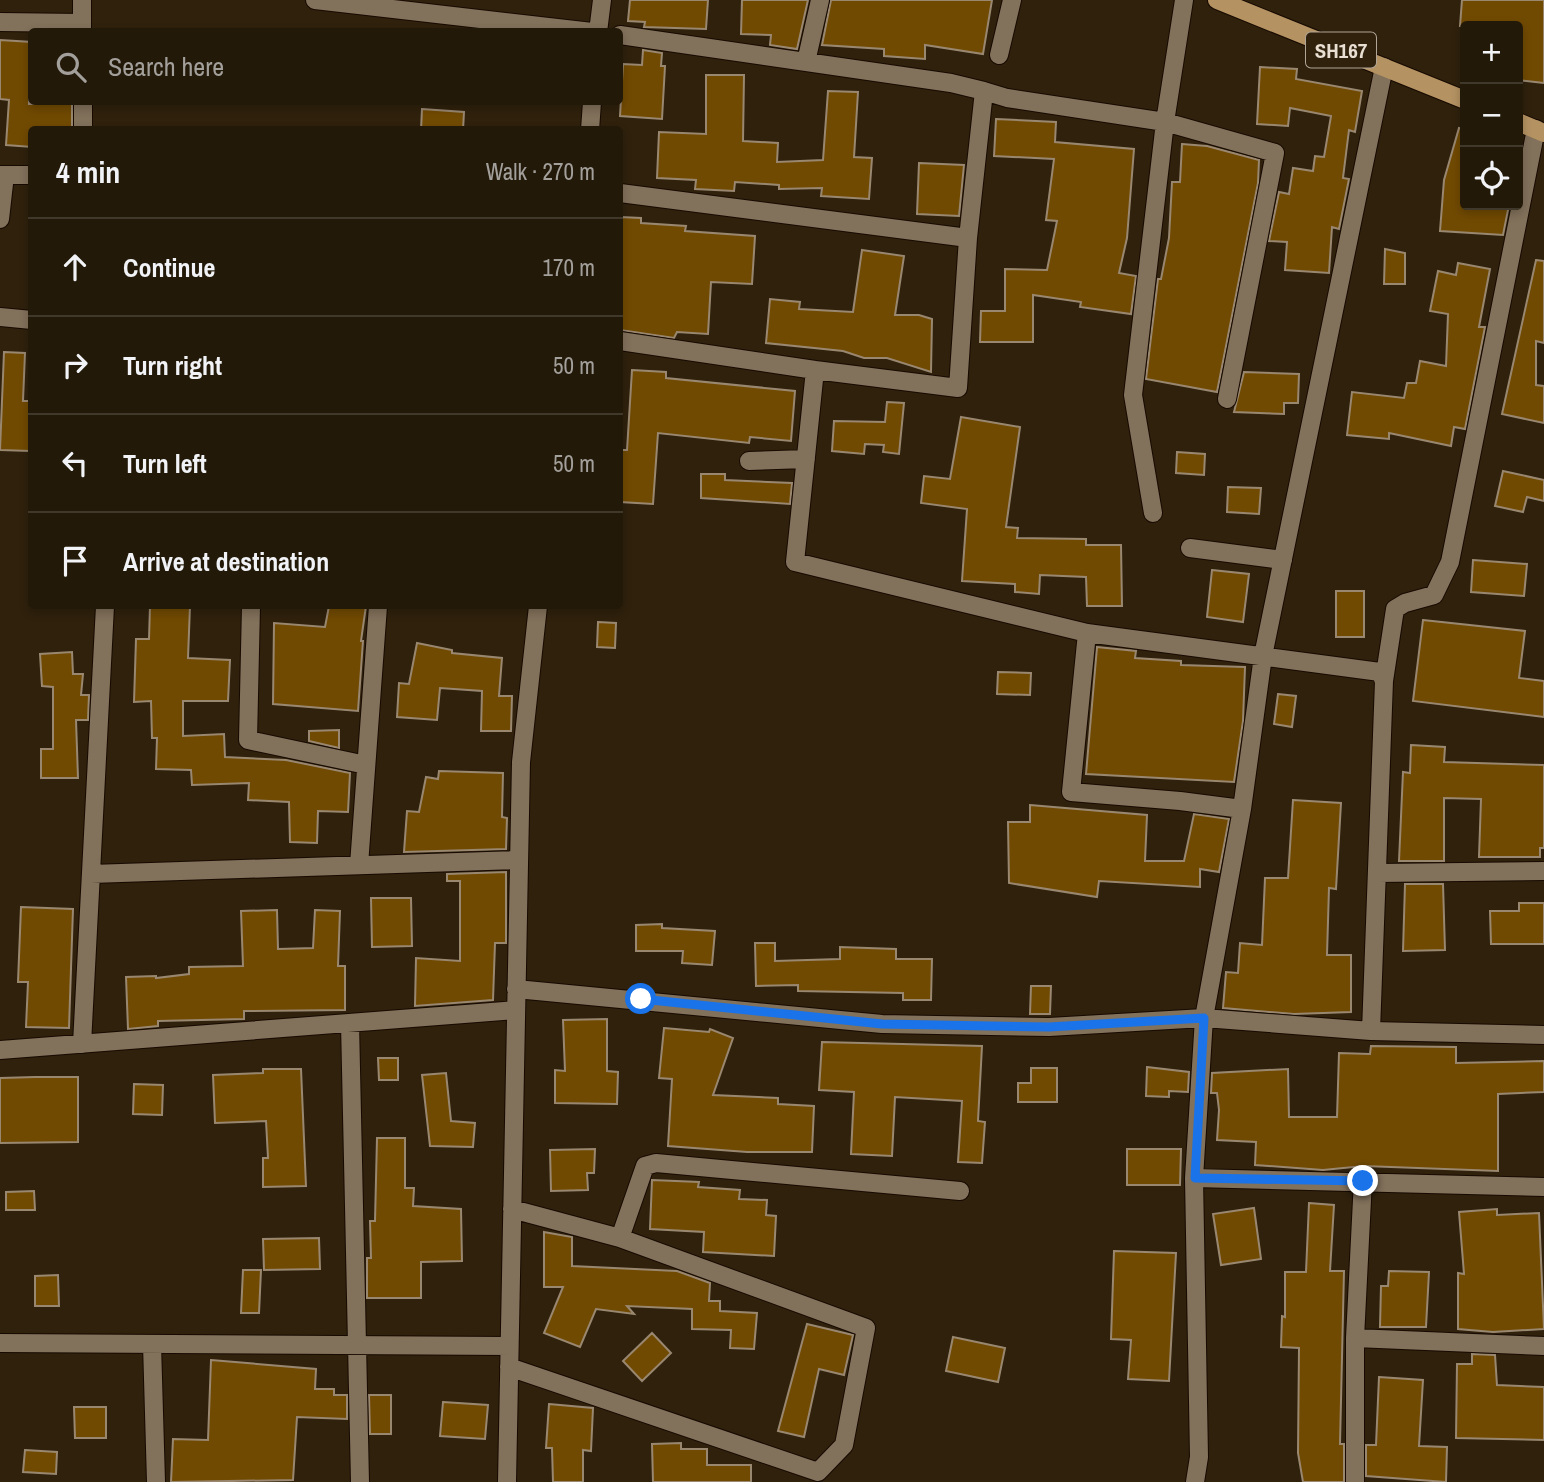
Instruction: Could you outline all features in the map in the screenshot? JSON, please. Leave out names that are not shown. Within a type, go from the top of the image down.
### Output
[{"type":"main road","name":"SH167","points":[[1217,0],[1460,98]]},
{"type":"main road","points":[[1523,124],[1540,131]]},
{"type":"street","points":[[0,22],[82,27],[82,0]]},
{"type":"street","points":[[316,0],[558,28]]},
{"type":"street","points":[[598,28],[602,0]]},
{"type":"street","points":[[806,62],[820,0]]},
{"type":"street","points":[[999,55],[1012,0]]},
{"type":"street","points":[[1153,513],[1133,395],[1165,122],[1184,0]]},
{"type":"street","points":[[623,35],[951,83],[1007,98],[1165,122],[1275,153],[1227,400]]},
{"type":"street","points":[[1195,1482],[1199,1457],[1195,1178],[1204,1018],[1241,809],[1263,656],[1384,67]]},
{"type":"street","points":[[623,341],[958,388],[968,238],[984,91]]},
{"type":"street","points":[[83,105],[83,126]]},
{"type":"street","points":[[590,126],[592,105]]},
{"type":"street","points":[[1371,1031],[1384,681],[1395,609],[1405,603],[1434,595],[1450,562],[1540,131]]},
{"type":"street","points":[[0,219],[3,175],[28,175]]},
{"type":"street","points":[[623,193],[968,238]]},
{"type":"street","points":[[0,317],[28,320]]},
{"type":"street","points":[[815,370],[795,562],[1087,633],[1380,672],[1384,681]]},
{"type":"street","points":[[749,461],[806,459]]},
{"type":"street","points":[[1190,548],[1283,560]]},
{"type":"street","points":[[82,1044],[105,609]]},
{"type":"street","points":[[251,609],[248,740],[366,765]]},
{"type":"street","points":[[359,865],[378,609]]},
{"type":"street","points":[[507,1482],[521,762],[538,609]]},
{"type":"street","points":[[1087,633],[1071,792],[1241,809]]},
{"type":"street","points":[[91,874],[519,860]]},
{"type":"street","points":[[1378,873],[1544,871]]},
{"type":"street","points":[[516,989],[882,1024],[1049,1027],[1204,1018],[1371,1031],[1544,1035]]},
{"type":"street","points":[[0,1050],[516,1010]]},
{"type":"street","points":[[350,1023],[360,1482]]},
{"type":"street","points":[[620,1238],[645,1166],[656,1163],[960,1191]]},
{"type":"street","points":[[1195,1178],[1544,1186]]},
{"type":"street","points":[[1355,1482],[1354,1338],[1363,1181]]},
{"type":"street","points":[[509,1367],[818,1472],[844,1445],[866,1328],[620,1238],[512,1209]]},
{"type":"street","points":[[1354,1338],[1544,1346]]},
{"type":"street","points":[[0,1343],[509,1346]]},
{"type":"street","points":[[152,1344],[156,1482]]},
{"type":"building","points":[[630,0],[708,0],[706,29],[644,27],[645,22],[628,21]]},
{"type":"building","points":[[742,0],[808,0],[797,49],[770,45],[771,35],[741,34]]},
{"type":"building","points":[[831,0],[992,0],[983,54],[925,45],[925,59],[884,56],[884,49],[822,45]]},
{"type":"building","points":[[1462,0],[1544,0],[1544,83],[1523,81],[1523,21],[1460,21]]},
{"type":"building","points":[[0,40],[28,42],[28,105],[72,105],[72,126],[28,126],[28,147],[6,145],[9,100],[0,99]]},
{"type":"building","points":[[643,50],[662,53],[661,66],[665,66],[662,119],[620,116],[621,105],[623,105],[623,64],[642,65]]},
{"type":"building","points":[[1260,67],[1297,69],[1296,79],[1362,91],[1355,132],[1349,130],[1343,178],[1349,179],[1339,229],[1332,227],[1329,273],[1285,270],[1287,242],[1269,241],[1279,192],[1289,194],[1293,168],[1313,171],[1315,156],[1324,157],[1331,116],[1290,108],[1288,126],[1257,124]]},
{"type":"building","points":[[706,75],[744,75],[743,141],[778,143],[777,162],[823,160],[828,91],[858,92],[854,157],[872,158],[869,199],[821,196],[822,188],[779,189],[779,185],[735,182],[734,191],[695,189],[696,180],[657,178],[659,132],[706,134]]},
{"type":"building","points":[[422,109],[464,112],[463,126],[421,126]]},
{"type":"building","points":[[996,119],[1056,122],[1055,142],[1134,149],[1127,238],[1119,273],[1136,276],[1131,314],[1080,307],[1081,302],[1033,295],[1033,342],[980,342],[981,311],[1005,311],[1005,269],[1047,270],[1057,221],[1046,220],[1054,159],[994,156]]},
{"type":"building","points":[[1460,128],[1460,210],[1508,210],[1503,235],[1440,231],[1444,180]]},
{"type":"building","points":[[1182,144],[1207,146],[1259,160],[1258,183],[1217,392],[1146,379],[1158,279],[1161,279],[1169,238],[1172,182],[1180,182]]},
{"type":"building","points":[[919,163],[964,165],[959,216],[917,214]]},
{"type":"building","points":[[623,217],[641,218],[641,223],[686,226],[685,231],[755,236],[752,284],[711,282],[708,334],[677,332],[674,338],[623,330]]},
{"type":"building","points":[[1385,249],[1405,253],[1405,284],[1384,284]]},
{"type":"building","points":[[862,250],[904,256],[895,315],[919,315],[932,319],[931,372],[887,358],[864,358],[843,351],[766,343],[770,299],[800,302],[799,309],[853,312]]},
{"type":"building","points":[[1536,260],[1544,261],[1544,343],[1536,341],[1536,385],[1544,386],[1544,423],[1502,414]]},
{"type":"building","points":[[1458,263],[1490,269],[1479,327],[1485,327],[1465,429],[1454,427],[1451,446],[1389,433],[1389,439],[1347,435],[1352,392],[1404,398],[1407,383],[1416,383],[1420,361],[1446,366],[1448,314],[1430,311],[1438,271],[1456,275]]},
{"type":"building","points":[[4,352],[25,353],[23,401],[28,401],[28,451],[0,450]]},
{"type":"building","points":[[632,370],[666,372],[666,378],[795,391],[791,441],[750,437],[749,443],[658,433],[653,504],[623,502],[623,450],[627,450]]},
{"type":"building","points":[[1244,372],[1299,374],[1298,403],[1284,403],[1284,414],[1234,412]]},
{"type":"building","points":[[887,402],[904,403],[899,454],[883,452],[884,445],[865,444],[864,454],[832,451],[834,421],[885,422]]},
{"type":"building","points":[[961,417],[1020,427],[1006,527],[1018,528],[1017,538],[1086,539],[1086,545],[1121,545],[1122,606],[1087,606],[1086,577],[1040,575],[1039,594],[1015,592],[1015,584],[962,581],[967,509],[921,503],[924,476],[950,479]]},
{"type":"building","points":[[1177,452],[1205,454],[1204,475],[1176,473]]},
{"type":"building","points":[[1503,471],[1544,480],[1544,501],[1527,497],[1523,512],[1495,506]]},
{"type":"building","points":[[701,474],[725,474],[725,480],[792,483],[790,504],[701,498]]},
{"type":"building","points":[[1228,487],[1261,488],[1259,514],[1227,512]]},
{"type":"building","points":[[1473,560],[1527,564],[1524,596],[1471,592]]},
{"type":"building","points":[[1212,570],[1249,574],[1243,622],[1207,617]]},
{"type":"building","points":[[1336,591],[1364,591],[1364,637],[1336,637]]},
{"type":"building","points":[[150,609],[190,609],[188,658],[230,660],[228,701],[183,701],[183,736],[224,734],[225,757],[286,760],[350,773],[348,812],[318,811],[317,843],[290,842],[289,802],[248,800],[249,783],[192,785],[191,770],[156,769],[157,738],[152,738],[151,701],[134,702],[136,639],[149,639]]},
{"type":"building","points":[[328,609],[366,609],[361,641],[358,711],[273,704],[274,623],[325,627]]},
{"type":"building","points":[[1423,620],[1525,631],[1519,678],[1544,681],[1544,717],[1413,701]]},
{"type":"building","points":[[598,622],[616,623],[615,648],[597,647]]},
{"type":"building","points":[[417,643],[452,650],[452,653],[502,658],[499,696],[512,696],[511,731],[481,731],[482,691],[440,688],[437,720],[397,717],[399,683],[409,684]]},
{"type":"building","points":[[1097,647],[1136,651],[1135,658],[1181,661],[1181,665],[1245,667],[1243,721],[1234,782],[1086,774]]},
{"type":"building","points":[[72,652],[73,674],[83,674],[81,695],[89,695],[88,720],[76,720],[78,778],[41,778],[41,749],[53,749],[53,687],[42,686],[40,654]]},
{"type":"building","points":[[998,672],[1031,673],[1030,695],[997,694]]},
{"type":"building","points":[[1278,694],[1296,696],[1292,727],[1274,724]]},
{"type":"building","points":[[339,730],[339,748],[309,741],[309,731]]},
{"type":"building","points":[[1411,745],[1445,747],[1444,762],[1544,765],[1544,848],[1540,848],[1540,857],[1479,857],[1481,799],[1444,798],[1444,861],[1399,861],[1403,772],[1410,773]]},
{"type":"building","points":[[439,771],[503,773],[502,817],[507,818],[506,849],[404,852],[407,811],[419,812],[426,777],[438,779]]},
{"type":"building","points":[[1293,800],[1341,803],[1336,889],[1329,888],[1327,955],[1351,955],[1351,1012],[1294,1014],[1223,1008],[1226,972],[1238,973],[1240,943],[1262,945],[1265,878],[1288,878]]},
{"type":"building","points":[[1030,805],[1147,815],[1145,861],[1184,861],[1194,814],[1229,819],[1219,872],[1200,869],[1200,887],[1099,881],[1097,897],[1009,883],[1008,822],[1030,822]]},
{"type":"building","points":[[506,872],[506,943],[495,943],[493,1000],[415,1006],[416,958],[460,961],[460,881],[447,881],[447,874]]},
{"type":"building","points":[[1405,884],[1443,884],[1445,950],[1403,951]]},
{"type":"building","points":[[371,898],[411,898],[412,946],[372,947]]},
{"type":"building","points":[[1519,903],[1544,903],[1544,944],[1491,944],[1490,911],[1519,911]]},
{"type":"building","points":[[21,907],[73,909],[69,1028],[26,1027],[28,982],[18,982]]},
{"type":"building","points":[[277,910],[278,949],[313,948],[315,910],[340,911],[338,966],[345,966],[345,1010],[244,1011],[244,1019],[158,1021],[158,1026],[128,1029],[126,977],[156,978],[189,974],[189,967],[243,966],[241,911]]},
{"type":"building","points":[[662,924],[662,928],[715,931],[712,965],[682,963],[683,951],[636,951],[636,925]]},
{"type":"building","points":[[755,943],[775,943],[775,961],[840,959],[840,947],[896,949],[896,959],[932,959],[931,1000],[903,1000],[903,993],[798,991],[798,985],[756,986]]},
{"type":"building","points":[[1031,986],[1051,986],[1050,1014],[1030,1014]]},
{"type":"building","points":[[607,1019],[607,1071],[618,1072],[617,1104],[555,1103],[555,1070],[565,1071],[563,1020]]},
{"type":"building","points":[[664,1028],[709,1032],[710,1029],[733,1038],[713,1095],[778,1098],[778,1104],[814,1106],[812,1152],[747,1152],[668,1146],[672,1079],[659,1078]]},
{"type":"building","points":[[822,1042],[982,1046],[978,1121],[985,1122],[982,1163],[958,1162],[962,1101],[895,1097],[892,1156],[851,1154],[854,1092],[819,1090]]},
{"type":"building","points":[[1371,1046],[1456,1047],[1456,1063],[1544,1061],[1544,1092],[1498,1094],[1498,1171],[1364,1166],[1323,1170],[1255,1165],[1256,1142],[1217,1140],[1219,1110],[1217,1093],[1211,1093],[1212,1073],[1288,1069],[1289,1117],[1337,1117],[1339,1053],[1370,1054]]},
{"type":"building","points":[[378,1058],[398,1058],[398,1080],[379,1080]]},
{"type":"building","points":[[1147,1067],[1189,1072],[1188,1092],[1169,1091],[1169,1097],[1146,1096]]},
{"type":"building","points":[[1031,1068],[1057,1068],[1057,1102],[1018,1102],[1018,1083],[1031,1083]]},
{"type":"building","points":[[263,1069],[301,1069],[306,1186],[263,1187],[263,1158],[268,1158],[266,1121],[215,1123],[213,1075],[263,1073]]},
{"type":"building","points":[[446,1073],[451,1121],[475,1123],[473,1147],[430,1146],[422,1075]]},
{"type":"building","points":[[78,1077],[78,1142],[0,1143],[0,1078]]},
{"type":"building","points":[[134,1084],[163,1085],[162,1115],[133,1114]]},
{"type":"building","points":[[377,1138],[405,1138],[405,1188],[414,1188],[413,1206],[461,1209],[462,1261],[421,1262],[421,1298],[367,1298],[367,1258],[371,1258],[370,1221],[375,1221]]},
{"type":"building","points":[[595,1149],[594,1173],[587,1173],[588,1190],[551,1191],[550,1150]]},
{"type":"building","points":[[1127,1149],[1181,1149],[1180,1185],[1127,1185]]},
{"type":"building","points":[[652,1180],[699,1182],[698,1187],[740,1190],[739,1199],[767,1200],[766,1215],[776,1216],[774,1256],[703,1252],[704,1232],[650,1229]]},
{"type":"building","points":[[34,1191],[35,1210],[6,1210],[6,1192]]},
{"type":"building","points":[[1309,1203],[1334,1205],[1330,1271],[1344,1271],[1340,1444],[1344,1444],[1344,1482],[1303,1482],[1298,1453],[1299,1348],[1281,1347],[1282,1316],[1285,1317],[1285,1272],[1306,1272]]},
{"type":"building","points":[[1254,1208],[1261,1259],[1221,1265],[1213,1214]]},
{"type":"building","points":[[1497,1209],[1497,1215],[1539,1213],[1544,1329],[1493,1332],[1458,1329],[1458,1273],[1464,1274],[1459,1212]]},
{"type":"building","points":[[544,1232],[572,1237],[572,1266],[677,1271],[710,1283],[709,1301],[720,1301],[720,1311],[757,1313],[754,1349],[730,1348],[731,1330],[692,1329],[692,1309],[627,1306],[634,1314],[596,1309],[580,1347],[544,1333],[563,1287],[544,1287]]},
{"type":"building","points":[[319,1238],[320,1269],[264,1270],[263,1239]]},
{"type":"building","points":[[1114,1251],[1176,1253],[1169,1381],[1128,1379],[1131,1340],[1111,1339]]},
{"type":"building","points":[[243,1270],[261,1270],[259,1313],[241,1313]]},
{"type":"building","points":[[1389,1271],[1429,1272],[1426,1327],[1380,1327],[1381,1286],[1388,1286]]},
{"type":"building","points":[[58,1275],[59,1306],[35,1306],[35,1276]]},
{"type":"building","points":[[807,1324],[853,1335],[844,1375],[819,1369],[804,1437],[778,1431]]},
{"type":"building","points":[[652,1333],[671,1353],[642,1381],[623,1361]]},
{"type":"building","points":[[953,1337],[1005,1348],[998,1382],[946,1371]]},
{"type":"building","points":[[1472,1354],[1495,1355],[1497,1385],[1544,1387],[1544,1440],[1456,1438],[1457,1364],[1472,1364]]},
{"type":"building","points":[[211,1360],[316,1369],[315,1389],[334,1389],[334,1395],[347,1395],[347,1419],[297,1417],[293,1480],[171,1482],[173,1439],[208,1440]]},
{"type":"building","points":[[1379,1377],[1423,1380],[1419,1446],[1447,1447],[1446,1482],[1366,1476],[1366,1445],[1376,1445]]},
{"type":"building","points":[[369,1395],[391,1395],[391,1434],[370,1434]]},
{"type":"building","points":[[443,1402],[488,1405],[485,1439],[440,1436]]},
{"type":"building","points":[[549,1404],[593,1408],[591,1451],[583,1450],[583,1482],[553,1482],[552,1448],[546,1448]]},
{"type":"building","points":[[74,1407],[106,1407],[106,1438],[75,1438]]},
{"type":"building","points":[[681,1443],[681,1449],[707,1449],[707,1465],[751,1465],[751,1482],[653,1482],[652,1444]]},
{"type":"building","points":[[25,1450],[57,1452],[56,1474],[23,1472]]},
{"type":"route","points":[[641,999],[882,1024],[1049,1027],[1204,1018],[1195,1178],[1363,1181]]}]
